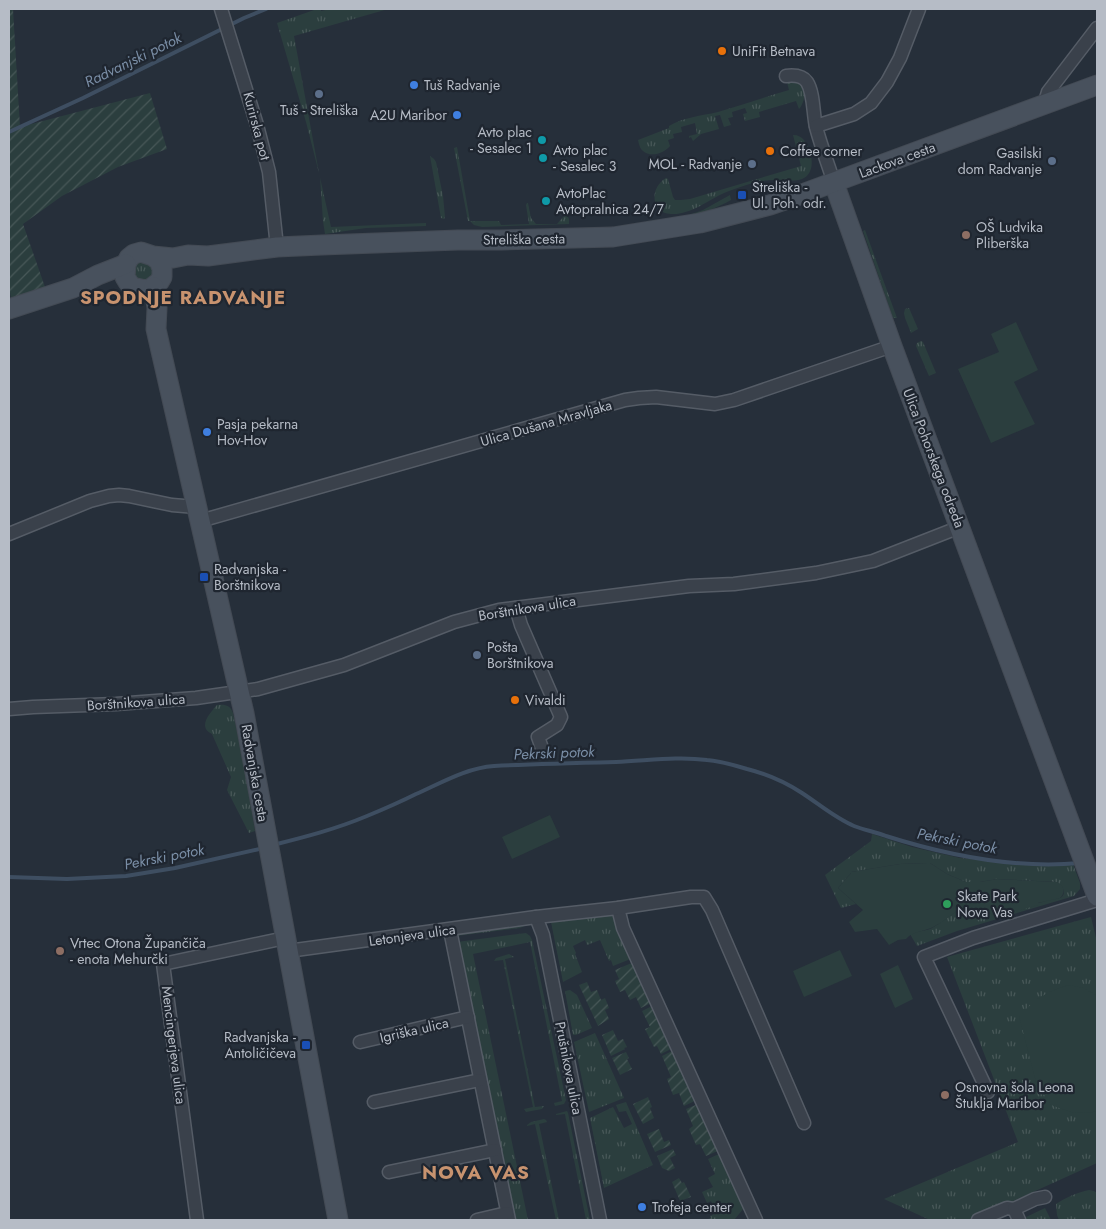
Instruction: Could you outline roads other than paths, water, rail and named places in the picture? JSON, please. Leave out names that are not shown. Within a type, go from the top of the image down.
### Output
[{"type":"street","points":[[816,126],[854,114],[872,103],[887,82],[900,58],[920,9]]},
{"type":"street","name":"Kurirska pot","points":[[221,10],[258,125],[269,172],[276,247]]},
{"type":"street","points":[[1044,105],[1048,92],[1097,28]]},
{"type":"street","name":"Ulica Pohorskega odreda","points":[[786,76],[802,77],[807,82],[814,105],[816,126],[834,183],[892,346],[1097,898]]},
{"type":"street","name":"Lackova cesta","points":[[834,183],[1097,85]]},
{"type":"street","name":"Streliška cesta","points":[[142,280],[129,258],[141,252],[153,256],[173,258],[188,255],[208,256],[276,247],[458,240],[613,237],[700,223],[730,216],[770,205],[834,183]]},
{"type":"street","points":[[142,280],[162,268],[159,261],[153,256]]},
{"type":"street","name":"Streliška cesta","points":[[9,309],[73,288],[98,275],[142,280],[197,263],[208,256]]},
{"type":"street","name":"Radvanjska cesta","points":[[142,280],[146,312],[156,329],[240,693],[338,1220]]},
{"type":"street","name":"Ulica Dušana Mravljaka","points":[[198,514],[625,400],[656,396],[715,404],[734,400],[892,346]]},
{"type":"street","points":[[9,534],[90,501],[108,496],[129,496],[172,505],[198,514]]},
{"type":"street","name":"Borštnikova ulica","points":[[9,709],[116,704],[240,693],[344,666],[454,622],[493,611],[689,586],[734,584],[816,573],[873,561],[960,528]]},
{"type":"street","points":[[516,608],[521,625],[561,717],[557,725],[538,737],[543,751]]},
{"type":"street","name":"Letonjeva ulica","points":[[286,945],[450,930],[536,917],[704,897],[712,910],[804,1123]]},
{"type":"street","points":[[988,1092],[924,957],[973,938],[1097,898]]},
{"type":"street","points":[[618,908],[623,928],[756,1220]]},
{"type":"street","name":"Prušnikova ulica","points":[[536,917],[542,935],[600,1220]]},
{"type":"street","name":"Igriška ulica","points":[[450,930],[508,1216],[477,1220]]},
{"type":"street","name":"Mencingerjeva ulica","points":[[197,1220],[163,964],[286,945]]},
{"type":"street","name":"Igriška ulica","points":[[360,1042],[468,1017]]},
{"type":"street","points":[[374,1102],[480,1080]]},
{"type":"street","points":[[389,1172],[495,1150]]},
{"type":"street","points":[[978,1220],[1007,1208],[1016,1215],[1036,1199],[1045,1197]]},
{"type":"waterway","name":"Radvanjski potok","points":[[9,132],[266,9]]},
{"type":"waterway","name":"Pekrski potok","points":[[273,845],[355,821],[454,777],[484,767],[684,758],[722,762],[769,776],[796,789],[847,823],[934,850],[1006,862],[1031,864],[1080,863]]},
{"type":"waterway","name":"Pekrski potok","points":[[9,877],[67,879],[126,876],[175,868],[264,848]]},
{"type":"place","name":"UniFit Betnava","points":[[722,51]]},
{"type":"place","name":"Tuš Radvanje","points":[[414,85]]},
{"type":"place","name":"Tuš - Streliška","points":[[319,94]]},
{"type":"place","name":"A2U Maribor","points":[[457,115]]},
{"type":"place","name":"Avto plac - Sesalec 1","points":[[542,140]]},
{"type":"place","name":"Coffee corner","points":[[770,151]]},
{"type":"place","name":"Avto plac - Sesalec 3","points":[[543,158]]},
{"type":"place","name":"Gasilski dom Radvanje","points":[[1052,161]]},
{"type":"place","name":"MOL - Radvanje","points":[[752,164]]},
{"type":"place","name":"Streliška - Ul. Poh. odr.","points":[[742,195]]},
{"type":"place","name":"AvtoPlac Avtopralnica 24/7","points":[[546,201]]},
{"type":"place","name":"OŠ Ludvika Pliberška","points":[[966,235]]},
{"type":"place","name":"Pasja pekarna Hov-Hov","points":[[207,432]]},
{"type":"place","name":"Radvanjska - Borštnikova","points":[[204,577]]},
{"type":"place","name":"Pošta Borštnikova","points":[[477,655]]},
{"type":"place","name":"Vivaldi","points":[[515,700]]},
{"type":"place","name":"Skate Park Nova Vas","points":[[947,904]]},
{"type":"place","name":"Vrtec Otona Župančiča - enota Mehurčki","points":[[60,951]]},
{"type":"place","name":"Radvanjska - Antoličičeva","points":[[306,1045]]},
{"type":"place","name":"Osnovna šola Leona Štuklja Maribor","points":[[945,1095]]},
{"type":"place","name":"Trofeja center","points":[[642,1207]]},
{"type":"district","name":"SPODNJE RADVANJE","points":[[183,297]]},
{"type":"district","name":"NOVA VAS","points":[[476,1172]]}]
